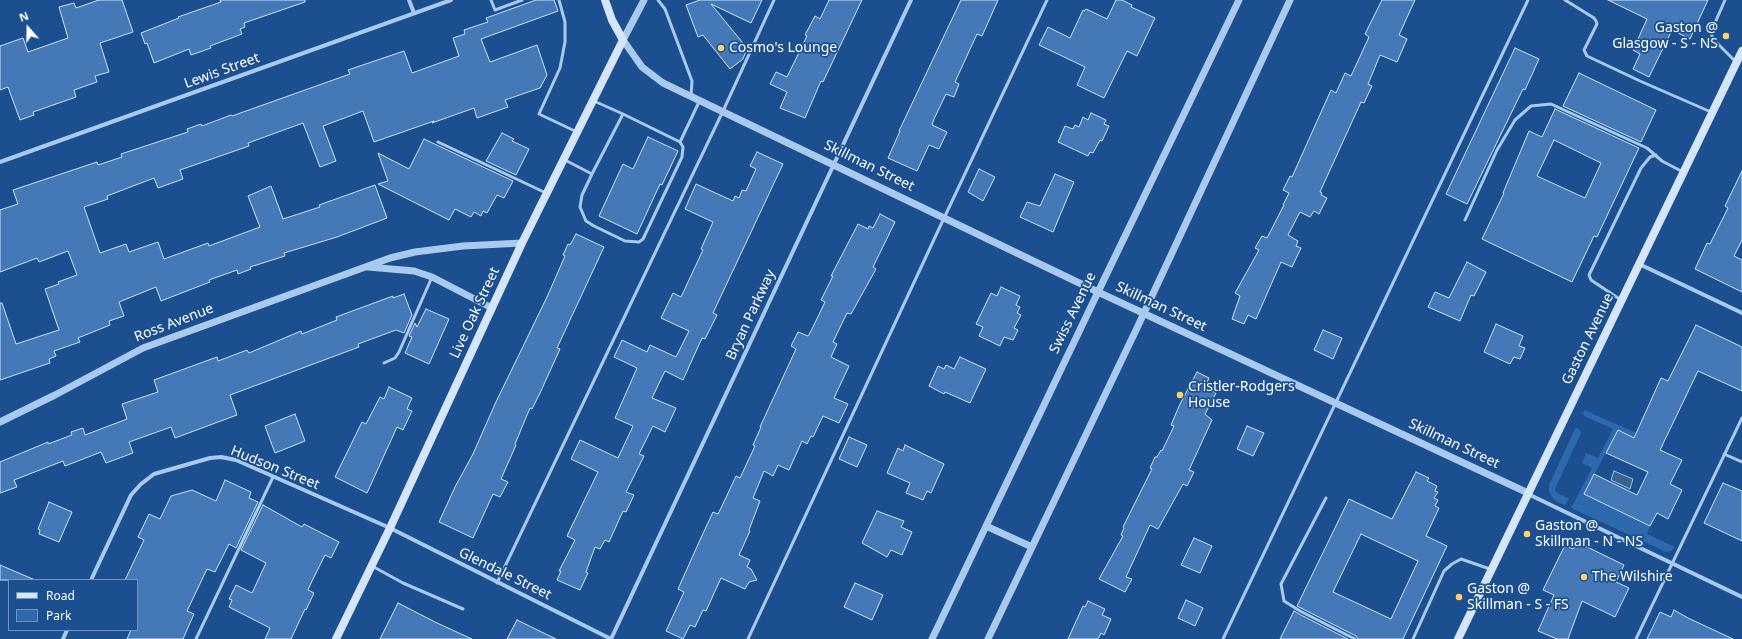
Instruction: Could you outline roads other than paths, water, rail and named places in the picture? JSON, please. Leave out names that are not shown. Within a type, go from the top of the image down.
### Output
[{"type":"main road","name":"Skillman Street","points":[[605,0],[612,20],[623,40]]},
{"type":"main road","name":"Live Oak Street","points":[[336,639],[390,528],[546,192],[623,40]]},
{"type":"main road","name":"Gaston Avenue","points":[[1458,639],[1742,51]]},
{"type":"street","points":[[410,0],[414,13]]},
{"type":"street","name":"Lewis Street","points":[[0,162],[451,0]]},
{"type":"street","name":"Live Oak Street","points":[[623,40],[644,0]]},
{"type":"street","name":"Bryan Parkway","points":[[611,639],[912,0]]},
{"type":"street","name":"Swiss Avenue","points":[[932,639],[1239,0]]},
{"type":"street","points":[[988,639],[1144,313],[1290,0]]},
{"type":"street","name":"Skillman Street","points":[[623,40],[636,61],[651,75],[664,83],[1098,292],[1528,493],[1742,597]]},
{"type":"street","name":"Ross Avenue","points":[[0,422],[55,395],[143,348],[366,266],[415,252],[464,246],[522,243]]},
{"type":"street","points":[[1639,264],[1742,313]]},
{"type":"street","name":"Ross Avenue","points":[[366,266],[414,271],[432,277],[492,308]]},
{"type":"street","name":"Hudson Street","points":[[91,579],[130,495],[154,474],[210,458],[236,460],[390,528]]},
{"type":"street","points":[[986,526],[1032,546]]},
{"type":"street","name":"Glendale Street","points":[[390,528],[611,639]]},
{"type":"lane","points":[[491,0],[495,10],[522,0]]},
{"type":"lane","points":[[561,0],[566,22],[566,42],[560,68],[539,114],[577,132]]},
{"type":"lane","points":[[658,0],[665,9],[692,81],[691,96]]},
{"type":"lane","points":[[497,583],[723,111],[774,0]]},
{"type":"lane","points":[[748,639],[944,217],[1047,0]]},
{"type":"lane","points":[[1223,639],[1528,0]]},
{"type":"lane","points":[[1564,0],[1596,20],[1597,24],[1584,50],[1587,56],[1712,113]]},
{"type":"lane","points":[[1725,0],[1711,32],[1714,40],[1736,62]]},
{"type":"lane","points":[[680,142],[700,100]]},
{"type":"lane","points":[[593,101],[623,114],[680,142],[683,147],[682,157],[642,239],[639,242],[625,241],[594,226],[586,221],[580,207],[582,195],[623,114]]},
{"type":"lane","points":[[1465,220],[1497,150],[1515,120],[1531,106],[1551,104],[1647,148],[1683,172]]},
{"type":"lane","points":[[438,142],[546,192]]},
{"type":"lane","points":[[1621,300],[1591,280],[1589,275],[1641,168],[1650,157],[1656,155]]},
{"type":"lane","points":[[563,159],[592,174]]},
{"type":"lane","points":[[384,363],[395,358],[399,352],[432,277]]},
{"type":"lane","points":[[1636,639],[1742,418]]},
{"type":"lane","points":[[1724,454],[1742,462]]},
{"type":"lane","points":[[196,639],[273,477]]},
{"type":"lane","points":[[1326,498],[1281,584],[1284,601],[1300,611],[1355,639]]},
{"type":"lane","points":[[1413,639],[1444,571],[1452,564],[1461,560],[1492,569]]},
{"type":"lane","points":[[372,566],[403,583],[463,609]]},
{"type":"place","name":"Gaston @ Glasgow - S - NS","points":[[1726,36]]},
{"type":"place","name":"Cosmo's Lounge","points":[[721,48]]},
{"type":"place","name":"Cristler-Rodgers House","points":[[1180,395]]},
{"type":"place","name":"Gaston @ Skillman - N - NS","points":[[1527,534]]},
{"type":"place","name":"The Wilshire","points":[[1584,577]]},
{"type":"place","name":"Gaston @ Skillman - S - FS","points":[[1459,597]]}]
